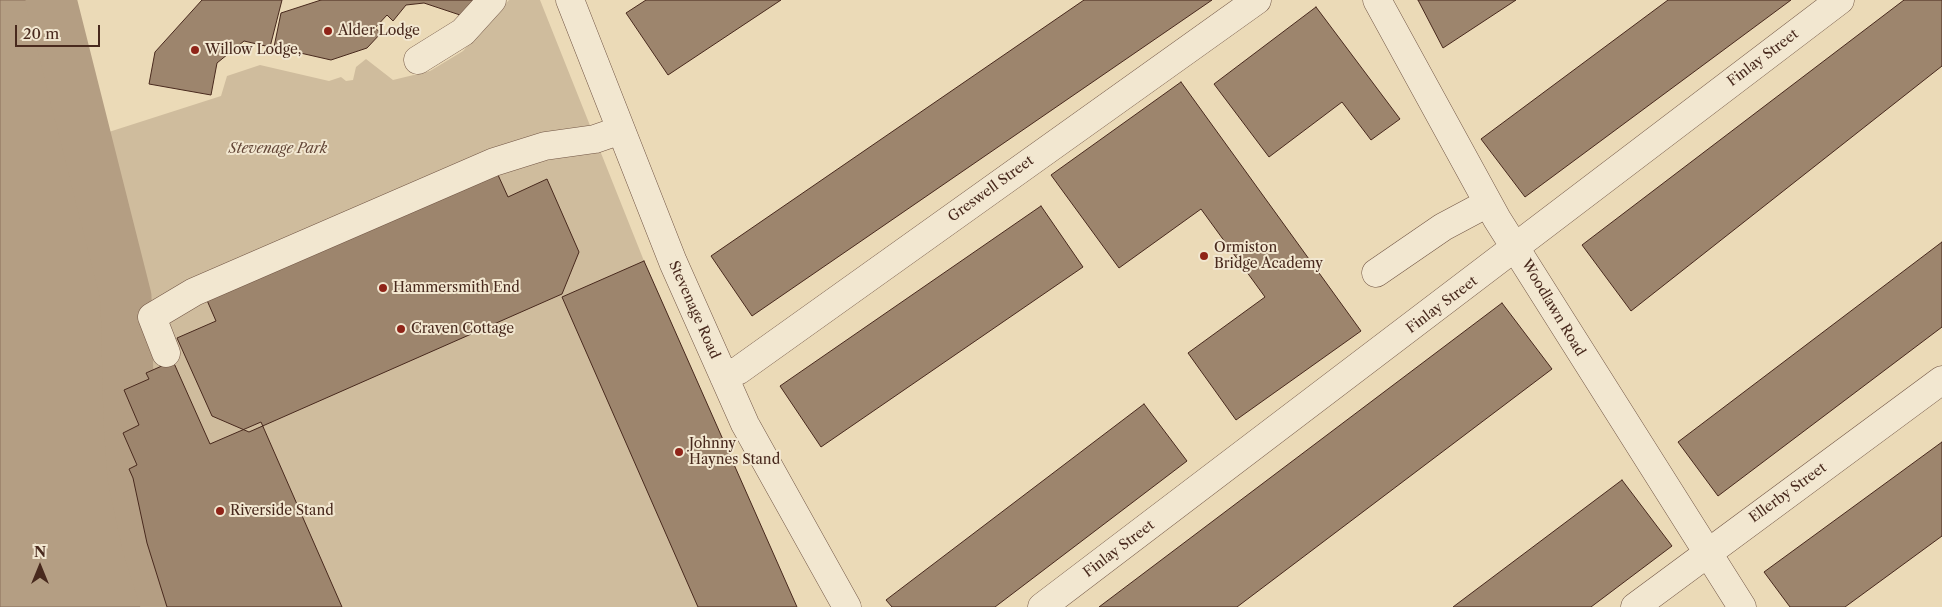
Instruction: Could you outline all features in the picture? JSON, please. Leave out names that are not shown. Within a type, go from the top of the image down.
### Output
[{"type":"street","points":[[418,60],[463,32],[492,0]]},
{"type":"street","name":"Stevenage Road","points":[[570,0],[673,262],[745,424],[847,607]]},
{"type":"street","name":"Greswell Street","points":[[724,377],[740,370],[1257,0]]},
{"type":"street","name":"Woodlawn Road","points":[[1377,0],[1488,203],[1707,555],[1742,607]]},
{"type":"street","name":"Finlay Street","points":[[1042,607],[1840,0]]},
{"type":"street","points":[[166,353],[152,317],[194,292],[494,162],[545,146],[595,139],[621,130]]},
{"type":"street","points":[[1376,273],[1443,226],[1488,203]]},
{"type":"street","name":"Ellerby Street","points":[[1636,607],[1942,380]]},
{"type":"green space","name":"Craven Cottage","points":[[509,0],[540,0],[644,261],[797,607],[167,607],[147,543],[133,478],[129,422],[126,297],[87,139],[221,96],[227,76],[260,65],[329,81],[341,77],[346,81],[353,80],[356,67],[366,59],[393,80],[430,71],[463,51]]},
{"type":"shaded area","points":[[0,0],[51,0],[126,297],[129,422],[133,478],[147,543],[167,607],[0,607]]},
{"type":"building","name":"Willow Lodge,","points":[[202,0],[282,0],[270,47],[244,41],[217,63],[211,95],[149,84],[155,52]]},
{"type":"building","name":"Alder Lodge","points":[[321,0],[483,0],[466,17],[424,3],[406,5],[393,21],[387,15],[375,28],[381,33],[367,48],[331,60],[274,47],[281,13]]},
{"type":"building","points":[[646,0],[781,0],[668,75],[626,13]]},
{"type":"building","points":[[1084,0],[1212,0],[752,316],[711,256]]},
{"type":"building","points":[[1418,0],[1516,0],[1443,48]]},
{"type":"building","points":[[1668,0],[1791,0],[1525,197],[1481,139]]},
{"type":"building","points":[[1904,0],[1942,0],[1942,66],[1631,311],[1582,245]]},
{"type":"building","points":[[1316,7],[1400,119],[1371,140],[1342,102],[1269,157],[1214,84]]},
{"type":"building","points":[[1181,82],[1361,331],[1236,420],[1188,353],[1265,297],[1201,209],[1119,268],[1051,175]]},
{"type":"building","name":"Hammersmith End","points":[[489,155],[508,197],[547,179],[579,252],[562,294],[249,432],[212,416],[177,338],[216,321],[199,282]]},
{"type":"building","points":[[1041,206],[1083,267],[821,447],[780,386]]},
{"type":"building","points":[[1942,242],[1942,327],[1718,496],[1678,442]]},
{"type":"building","name":"Johnny Haynes Stand","points":[[644,261],[797,607],[698,607],[562,297]]},
{"type":"building","points":[[1502,303],[1552,369],[1237,607],[1099,607]]},
{"type":"building","name":"Riverside Stand","points":[[173,361],[210,444],[261,422],[342,607],[167,607],[147,543],[133,478],[129,469],[137,465],[123,433],[139,425],[124,390],[149,379],[146,373]]},
{"type":"building","points":[[1144,404],[1187,461],[995,607],[892,607],[886,600]]},
{"type":"building","points":[[1942,442],[1942,536],[1845,607],[1790,607],[1764,572]]},
{"type":"building","points":[[1622,480],[1672,546],[1591,607],[1453,607]]},
{"type":"waterway","points":[[51,0],[126,297],[129,422],[133,478],[147,543],[167,607]]},
{"type":"place","name":"Alder Lodge","points":[[328,31]]},
{"type":"place","name":"Willow Lodge,","points":[[195,50]]},
{"type":"place","name":"Ormiston Bridge Academy","points":[[1204,256]]},
{"type":"place","name":"Hammersmith End","points":[[383,288]]},
{"type":"place","name":"Craven Cottage","points":[[401,329]]},
{"type":"place","name":"Johnny Haynes Stand","points":[[679,452]]},
{"type":"place","name":"Riverside Stand","points":[[220,511]]},
{"type":"park label","name":"Stevenage Park","points":[[278,149]]}]
